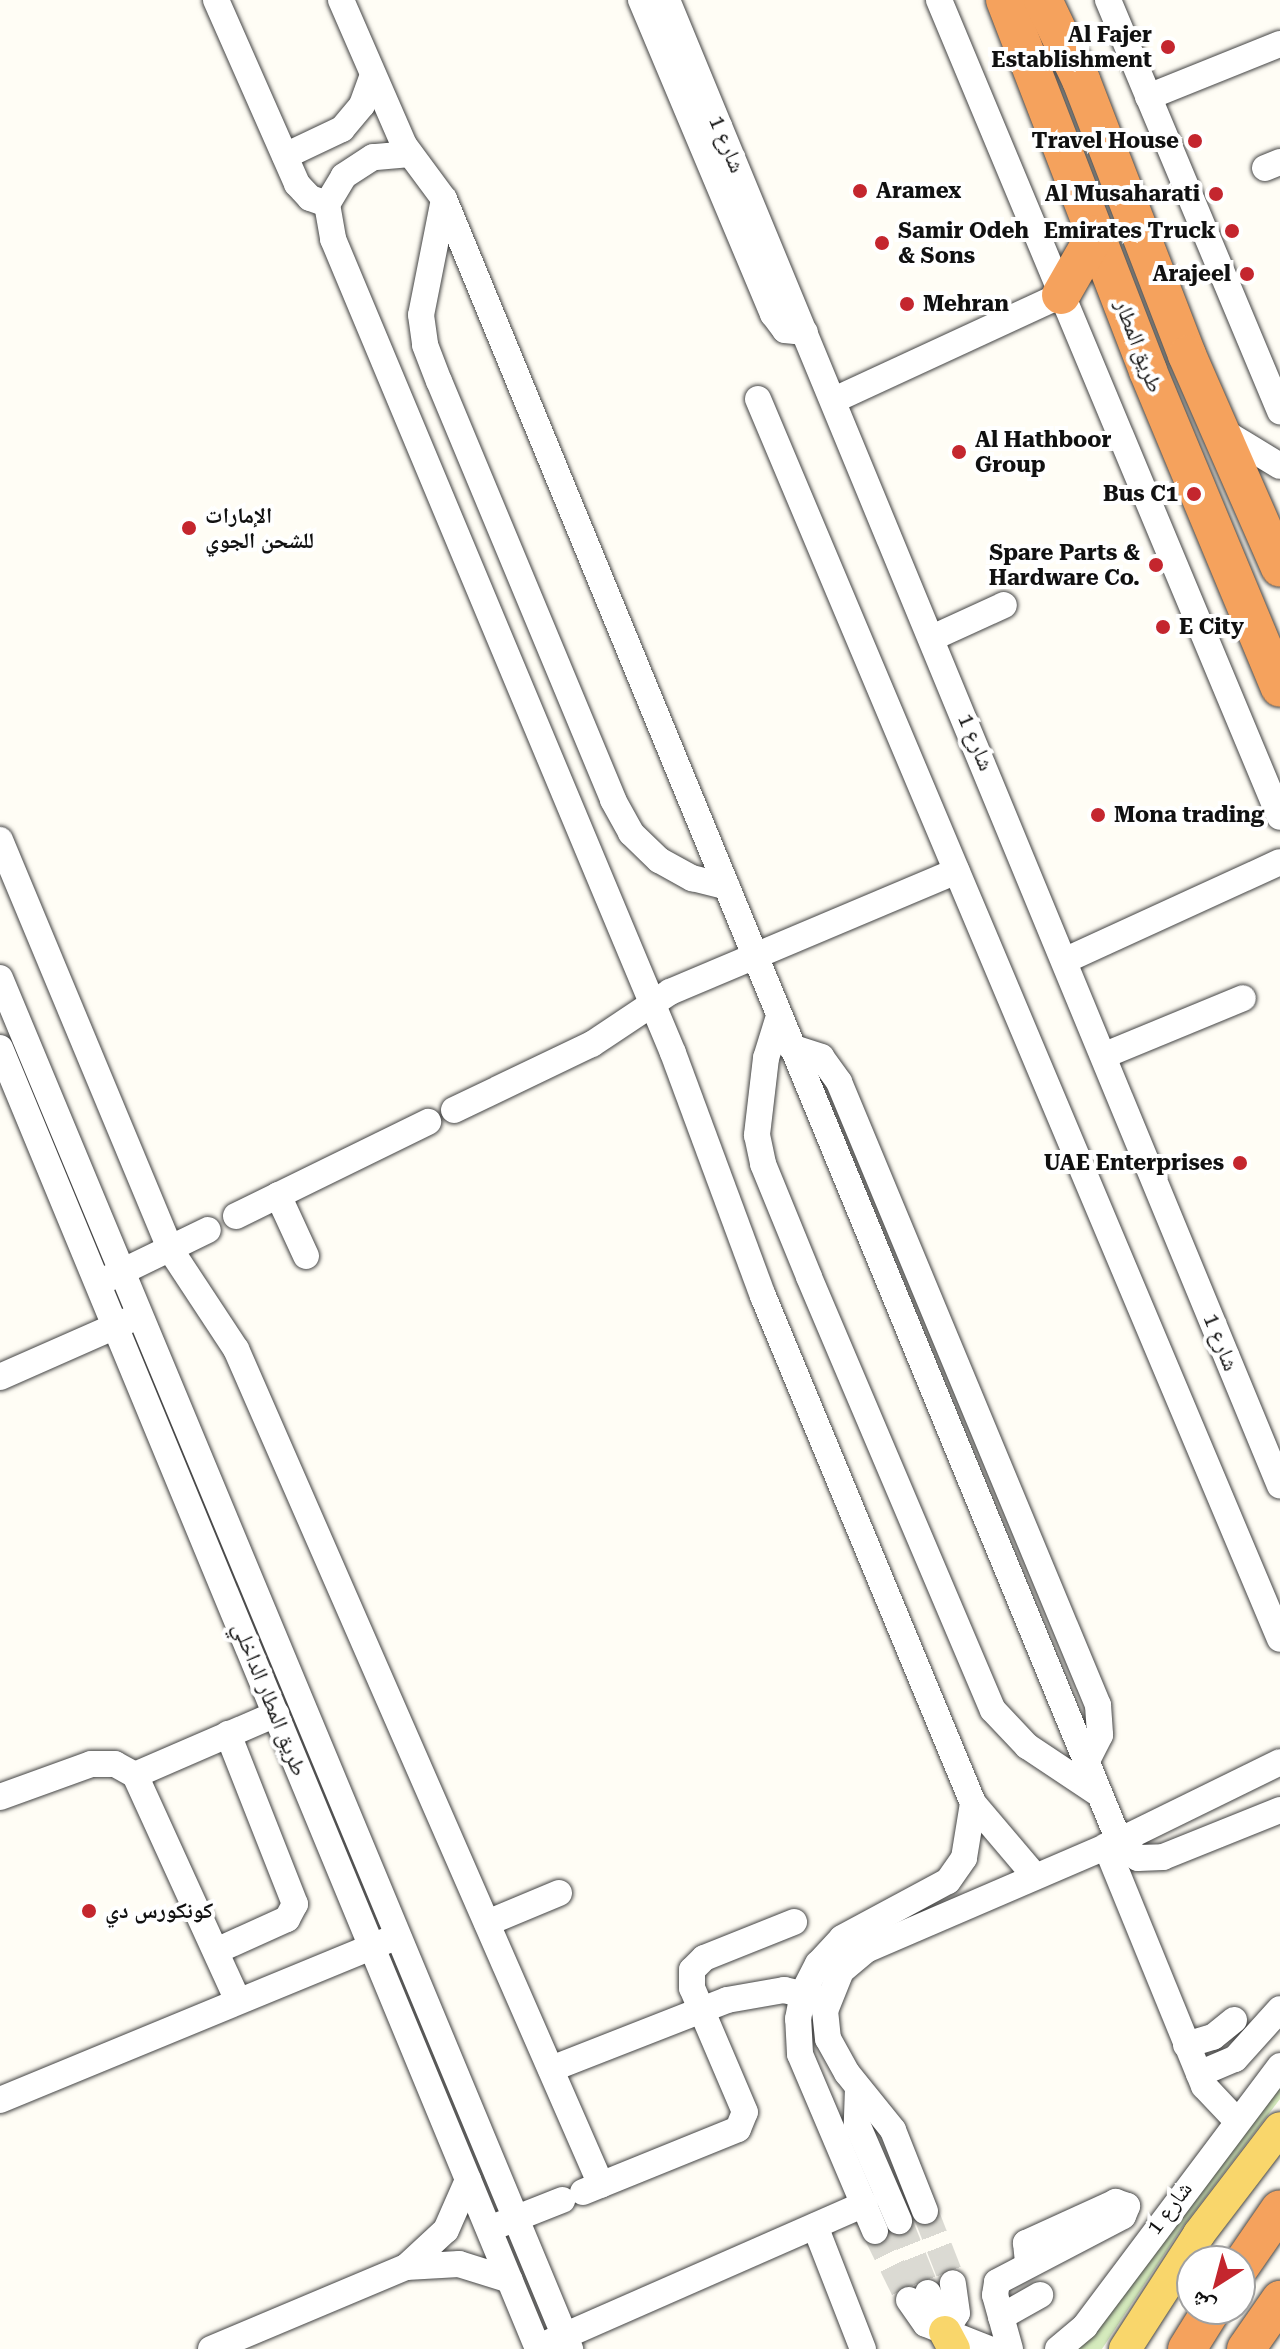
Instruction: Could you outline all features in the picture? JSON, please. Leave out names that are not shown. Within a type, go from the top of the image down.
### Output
[{"type":"highway","name":"طريق المطار","points":[[1005,0],[1280,688]]},
{"type":"highway","name":"طريق المطار","points":[[1049,7],[1219,429],[1280,568]]},
{"type":"highway","points":[[1061,295],[1096,234]]},
{"type":"highway","points":[[1255,2245],[1280,2209]]},
{"type":"highway","points":[[1246,2349],[1280,2300]]},
{"type":"highway","points":[[1187,2349],[1202,2325]]},
{"type":"main road","points":[[1125,2349],[1199,2234],[1280,2128]]},
{"type":"street","points":[[216,0],[303,192],[327,204]]},
{"type":"street","points":[[341,0],[410,154],[444,199],[1099,1794],[1112,1843],[1186,2045],[1213,2098],[1236,2120]]},
{"type":"street","points":[[641,0],[773,314],[785,330],[805,332]]},
{"type":"street","name":"شارع 1","points":[[667,0],[1066,960],[1280,1486]]},
{"type":"street","points":[[939,0],[1280,817]]},
{"type":"street","points":[[1108,0],[1280,412]]},
{"type":"street","points":[[1148,97],[1280,44]]},
{"type":"street","points":[[285,156],[342,129],[362,105],[373,75]]},
{"type":"street","points":[[410,154],[391,153],[357,165],[332,190],[327,204],[333,239],[649,1003],[673,1053],[769,1310],[973,1803],[1035,1876]]},
{"type":"street","points":[[444,199],[423,302],[422,337],[613,800],[631,833],[659,860],[692,878],[727,887]]},
{"type":"street","points":[[834,400],[1061,295]]},
{"type":"street","points":[[380,357],[400,361],[422,337]]},
{"type":"street","points":[[758,399],[1280,1639]]},
{"type":"street","points":[[1219,429],[1280,466]]},
{"type":"street","points":[[932,638],[1004,605]]},
{"type":"street","points":[[0,840],[170,1249],[236,1349],[551,2069],[582,2192]]},
{"type":"street","points":[[1066,960],[1280,862]]},
{"type":"street","points":[[454,1110],[592,1044],[649,1003],[957,871]]},
{"type":"street","points":[[0,978],[568,2342]]},
{"type":"street","points":[[1105,1055],[1243,998]]},
{"type":"street","points":[[779,1016],[766,1058],[757,1135],[763,1164],[803,1263],[987,1699],[1027,1746],[1099,1794]]},
{"type":"street","name":"طريق المطار الداخلي","points":[[0,1048],[538,2348]]},
{"type":"street","points":[[236,1216],[428,1122]]},
{"type":"street","points":[[278,1195],[306,1256]]},
{"type":"street","points":[[96,1283],[208,1230]]},
{"type":"street","points":[[0,1377],[139,1316]]},
{"type":"street","points":[[135,1775],[276,1714]]},
{"type":"street","points":[[216,1951],[287,1919],[295,1904],[228,1734]]},
{"type":"street","points":[[858,2088],[857,2124],[887,2226],[865,2204],[800,2054],[798,2019],[815,1996],[866,1950],[1112,1843],[1280,1762]]},
{"type":"street","points":[[0,1797],[91,1764],[115,1764],[135,1775],[238,2001]]},
{"type":"street","points":[[925,2211],[893,2130],[858,2088],[828,2039],[815,1996],[818,1964],[842,1938],[935,1890],[957,1871],[968,1843],[973,1803]]},
{"type":"street","points":[[1112,1843],[1138,1858],[1163,1857],[1280,1810]]},
{"type":"street","points":[[487,1923],[559,1893]]},
{"type":"street","points":[[489,2229],[729,2134],[744,2122],[745,2112],[690,1979],[697,1963],[794,1922]]},
{"type":"street","points":[[0,2100],[398,1935]]},
{"type":"street","points":[[551,2069],[701,2010],[765,1991],[815,1996]]},
{"type":"street","points":[[1199,2074],[1235,2059],[1280,2009]]},
{"type":"street","points":[[1186,2045],[1213,2037],[1234,2020]]},
{"type":"street","name":"شارع 1","points":[[1058,2349],[1085,2326],[1236,2120],[1280,2066]]},
{"type":"street","points":[[406,2267],[446,2230],[468,2180]]},
{"type":"street","points":[[538,2348],[568,2342],[865,2204]]},
{"type":"street","points":[[815,2226],[863,2349]]},
{"type":"street","points":[[1010,2349],[1001,2317],[997,2282],[1028,2263]]},
{"type":"street","points":[[211,2349],[406,2267],[459,2264],[510,2280]]},
{"type":"street","points":[[945,2343],[957,2313],[953,2283]]},
{"type":"street","points":[[1001,2317],[1040,2295]]},
{"type":"street","points":[[919,2296],[926,2324],[945,2343],[989,2349]]},
{"type":"green space","points":[[1280,2080],[1280,2099],[1181,2229],[1102,2349],[1076,2349]]},
{"type":"tunnel","points":[[925,2211],[953,2283]]},
{"type":"tunnel","points":[[899,2221],[928,2293]]},
{"type":"tunnel","points":[[875,2231],[909,2300]]},
{"type":"place","name":"Al Fajer Establishment","points":[[1168,47]]},
{"type":"place","name":"Travel House","points":[[1195,141]]},
{"type":"place","name":"Aramex","points":[[860,191]]},
{"type":"place","name":"Al Musaharati","points":[[1216,194]]},
{"type":"place","name":"Emirates Truck","points":[[1232,231]]},
{"type":"place","name":"Samir Odeh & Sons","points":[[882,243]]},
{"type":"place","name":"Arajeel","points":[[1247,274]]},
{"type":"place","name":"Mehran","points":[[907,304]]},
{"type":"place","name":"Al Hathboor Group","points":[[959,452]]},
{"type":"place","name":"Bus C1","points":[[1194,494]]},
{"type":"place","name":"الإمارات للشحن الجوي","points":[[189,528]]},
{"type":"place","name":"Spare Parts & Hardware Co.","points":[[1156,565]]},
{"type":"place","name":"E City","points":[[1163,627]]},
{"type":"place","name":"Mona trading","points":[[1098,815]]},
{"type":"place","name":"UAE Enterprises","points":[[1240,1163]]},
{"type":"place","name":"كونكورس دي","points":[[89,1911]]}]
